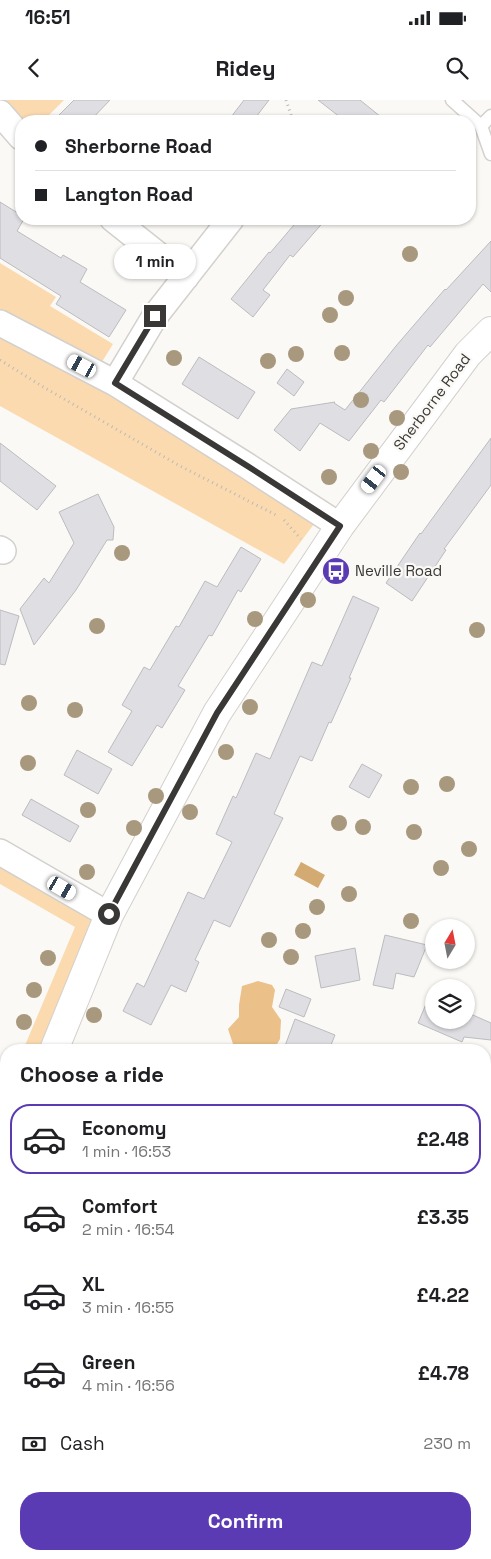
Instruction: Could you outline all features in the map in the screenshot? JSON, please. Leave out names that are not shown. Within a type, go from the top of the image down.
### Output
[{"type":"street","points":[[0,113],[15,130]]},
{"type":"street","points":[[121,225],[186,277]]},
{"type":"street","points":[[115,383],[155,316],[227,225]]},
{"type":"street","points":[[0,323],[115,383],[340,526]]},
{"type":"street","name":"Sherborne Road","points":[[56,1044],[109,914],[217,713],[340,526],[468,354],[491,331]]},
{"type":"street","points":[[0,852],[109,914]]},
{"type":"lane","points":[[452,100],[469,115]]},
{"type":"lane","points":[[481,126],[491,116]]},
{"type":"lane","points":[[476,122],[481,126],[491,154]]},
{"type":"path","points":[[286,100],[291,115]]},
{"type":"path","points":[[0,360],[180,466],[283,519],[318,559]]},
{"type":"shaded area","points":[[1,100],[64,100],[49,115],[15,115]]},
{"type":"shaded area","points":[[0,263],[56,297],[50,306],[113,344],[92,378],[317,520],[284,564],[0,406]]},
{"type":"shaded area","points":[[0,857],[101,916],[49,1044],[26,1044],[75,927],[0,884]]},
{"type":"shaded area","points":[[301,862],[325,875],[318,888],[294,875]]},
{"type":"shaded area","points":[[258,981],[272,985],[275,990],[272,1007],[281,1020],[280,1039],[277,1044],[233,1044],[228,1029],[239,1017],[242,986]]},
{"type":"building","points":[[74,100],[110,100],[96,115],[59,115]]},
{"type":"building","points":[[244,100],[269,100],[258,115],[233,115]]},
{"type":"building","points":[[318,100],[360,100],[379,115],[337,115]]},
{"type":"building","points":[[0,202],[15,211],[15,225],[20,225],[17,231],[61,258],[63,255],[87,269],[80,282],[126,310],[109,337],[56,304],[61,296],[0,258]]},
{"type":"building","points":[[294,225],[321,225],[293,257],[290,255],[263,290],[270,295],[253,317],[231,299]]},
{"type":"building","points":[[491,241],[491,292],[483,284],[430,347],[428,345],[384,402],[381,400],[349,441],[320,423],[300,451],[274,430],[291,409],[335,402],[345,410],[445,289]]},
{"type":"building","points":[[199,357],[255,392],[238,419],[182,384]]},
{"type":"building","points":[[287,369],[304,382],[294,396],[277,383]]},
{"type":"building","points":[[491,438],[491,485],[444,549],[446,550],[412,601],[386,583],[420,533]]},
{"type":"building","points":[[0,443],[56,486],[37,510],[0,481]]},
{"type":"building","points":[[98,494],[114,527],[113,540],[107,540],[76,590],[34,645],[20,609],[44,578],[49,583],[74,543],[59,512]]},
{"type":"building","points":[[241,547],[261,559],[241,592],[238,590],[212,636],[209,635],[178,686],[185,690],[162,728],[157,725],[132,766],[108,752],[132,711],[122,705],[144,667],[150,670],[176,626],[179,627],[205,581],[217,587]]},
{"type":"building","points":[[353,596],[379,608],[349,678],[351,678],[312,761],[300,756],[274,814],[283,818],[230,927],[214,920],[195,960],[199,962],[186,992],[171,985],[151,1025],[123,1011],[137,983],[144,987],[188,892],[204,899],[232,842],[216,834],[233,796],[236,798],[256,753],[270,759],[312,662],[322,666]]},
{"type":"building","points":[[0,610],[19,616],[5,665],[0,664]]},
{"type":"building","points":[[77,750],[112,769],[98,794],[64,775]]},
{"type":"building","points":[[362,764],[382,775],[369,798],[349,787]]},
{"type":"building","points":[[31,799],[79,826],[70,842],[22,815]]},
{"type":"building","points":[[385,935],[425,945],[425,950],[414,977],[396,973],[393,989],[373,985]]},
{"type":"building","points":[[355,948],[360,980],[321,988],[315,956]]},
{"type":"building","points":[[286,989],[311,999],[304,1017],[279,1007]]},
{"type":"building","points":[[425,1006],[425,1026],[418,1023]]},
{"type":"building","points":[[475,1016],[491,1023],[491,1040],[464,1037],[462,1042],[432,1029],[475,1029]]},
{"type":"building","points":[[295,1019],[335,1035],[331,1044],[286,1044]]},
{"type":"place","name":"Neville Road","points":[[336,571]]},
{"type":"route","points":[[109,914],[217,713],[340,526],[115,383],[155,316]]}]
